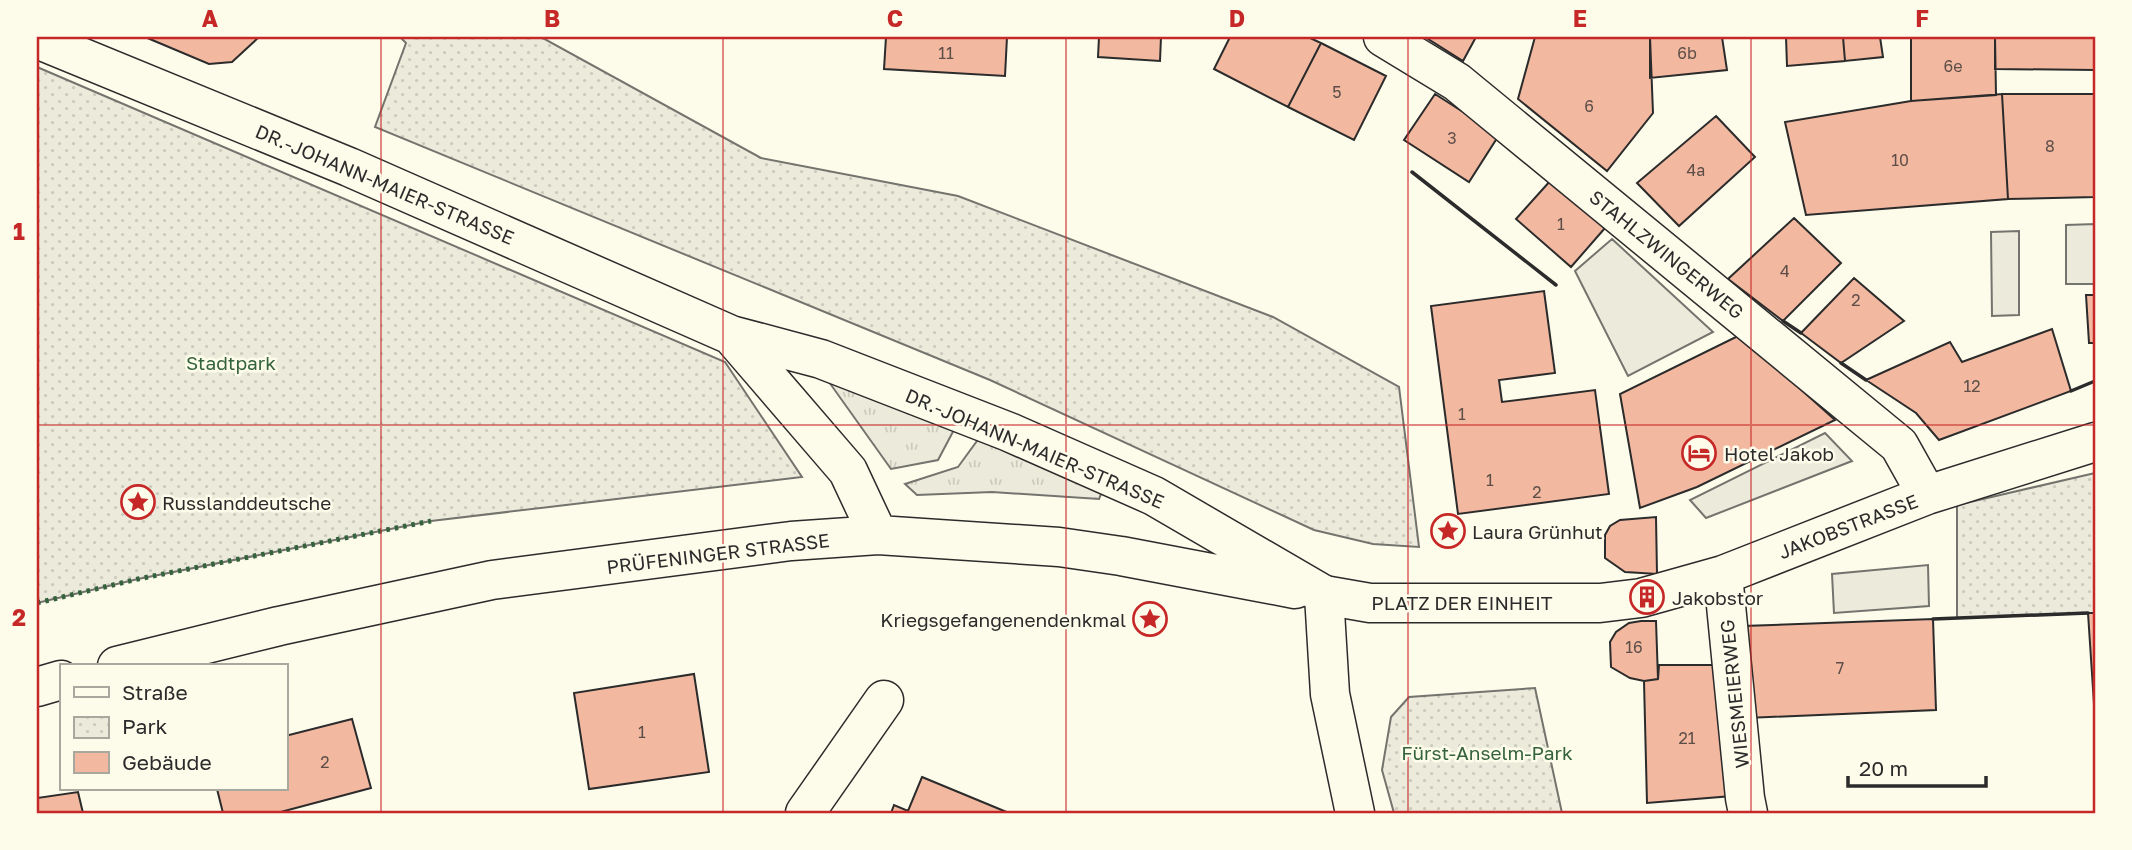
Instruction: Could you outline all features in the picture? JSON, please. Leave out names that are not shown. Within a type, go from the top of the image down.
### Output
[{"type":"street","name":"STAHLZWINGERWEG","points":[[1383,37],[1457,82],[1899,445],[1927,495]]},
{"type":"street","name":"DR.-JOHANN-MAIER-STRASSE","points":[[37,39],[349,166],[731,335],[821,359],[1009,432],[1154,496],[1324,595]]},
{"type":"street","name":"DR.-JOHANN-MAIER-STRASSE","points":[[731,335],[848,471],[878,535]]},
{"type":"street","name":"JAKOBSTRASSE","points":[[1600,603],[1641,598],[1723,575],[1927,495],[2095,442]]},
{"type":"street","name":"PRÜFENINGER STRASSE","points":[[125,664],[279,625],[492,580],[791,541],[878,535],[1059,547],[1121,556],[1324,595]]},
{"type":"street","name":"WIESMEIERWEG","points":[[1723,575],[1748,813]]},
{"type":"street","name":"PLATZ DER EINHEIT","points":[[1324,595],[1382,603],[1600,603]]},
{"type":"street","points":[[1324,595],[1330,694],[1356,813]]},
{"type":"street","points":[[37,687],[60,680]]},
{"type":"street","points":[[805,813],[884,700]]},
{"type":"green space","points":[[400,37],[541,37],[761,158],[958,196],[1273,317],[1399,387],[1419,547],[1373,544],[1314,530],[990,380],[375,127],[406,43]]},
{"type":"green space","name":"Stadtpark","points":[[37,67],[725,362],[802,477],[431,521],[138,579],[37,603]]},
{"type":"green space","points":[[824,375],[956,426],[938,460],[891,469]]},
{"type":"green space","points":[[988,440],[1102,492],[1099,499],[992,492],[917,495],[905,484],[958,467],[977,441]]},
{"type":"green space","points":[[2095,473],[2095,613],[1957,618],[1957,505]]},
{"type":"green space","name":"Fürst-Anselm-Park","points":[[1535,688],[1562,813],[1394,813],[1382,770],[1391,717],[1409,697]]},
{"type":"shaded area","points":[[2095,224],[2095,284],[2066,284],[2066,225]]},
{"type":"shaded area","points":[[2019,231],[2019,315],[1992,316],[1991,232]]},
{"type":"shaded area","points":[[1612,239],[1713,332],[1628,376],[1575,271]]},
{"type":"shaded area","points":[[1825,433],[1852,461],[1706,518],[1690,500]]},
{"type":"shaded area","points":[[1928,565],[1929,606],[1834,613],[1832,574]]},
{"type":"building","points":[[145,37],[259,37],[232,62],[209,64]]},
{"type":"building","points":[[886,37],[1007,37],[1005,76],[884,69]]},
{"type":"building","points":[[1099,37],[1161,37],[1160,61],[1098,57]]},
{"type":"building","points":[[1230,37],[1308,37],[1321,43],[1288,107],[1214,69]]},
{"type":"building","points":[[1425,37],[1476,37],[1463,61]]},
{"type":"building","points":[[1535,37],[1650,37],[1653,113],[1607,171],[1518,99]]},
{"type":"building","points":[[1650,37],[1722,37],[1727,70],[1650,78]]},
{"type":"building","points":[[1786,37],[1843,37],[1845,61],[1787,66]]},
{"type":"building","points":[[1843,37],[1880,37],[1883,57],[1845,61]]},
{"type":"building","points":[[1911,37],[1995,37],[1996,95],[1911,101]]},
{"type":"building","points":[[1995,37],[2095,37],[2095,70],[1995,69]]},
{"type":"building","points":[[1321,43],[1386,76],[1354,140],[1288,107]]},
{"type":"building","points":[[1435,94],[1499,135],[1469,182],[1404,140]]},
{"type":"building","points":[[2002,94],[2095,94],[2095,197],[2008,199]]},
{"type":"building","points":[[2002,94],[2008,199],[1806,215],[1785,122],[1911,101]]},
{"type":"building","points":[[1716,116],[1755,157],[1679,226],[1637,183]]},
{"type":"building","points":[[1551,180],[1605,228],[1571,267],[1516,219]]},
{"type":"building","points":[[1794,218],[1841,263],[1783,321],[1728,279]]},
{"type":"building","points":[[1854,278],[1904,321],[1841,363],[1801,333]]},
{"type":"building","points":[[1544,291],[1555,373],[1499,380],[1502,402],[1595,390],[1609,494],[1458,514],[1431,306]]},
{"type":"building","points":[[2086,295],[2095,295],[2095,343],[2089,343]]},
{"type":"building","points":[[2052,329],[2071,391],[1939,440],[1916,413],[1866,380],[1950,342],[1962,362]]},
{"type":"building","name":"Hotel Jakob","points":[[1740,335],[1835,420],[1697,487],[1640,508],[1620,394]]},
{"type":"building","points":[[1656,517],[1657,574],[1625,572],[1605,558],[1605,535],[1610,526],[1620,520]]},
{"type":"building","points":[[2088,613],[2095,613],[2095,719]]},
{"type":"building","points":[[1933,619],[1936,710],[1747,718],[1743,626]]},
{"type":"building","points":[[1656,621],[1658,679],[1644,681],[1630,678],[1611,667],[1610,642],[1616,632],[1629,623]]},
{"type":"building","points":[[1659,665],[1723,665],[1732,796],[1647,803],[1644,681],[1658,679]]},
{"type":"building","points":[[694,674],[709,772],[589,789],[574,693]]},
{"type":"building","points":[[352,719],[371,788],[277,813],[223,813],[217,790],[287,790],[287,735]]},
{"type":"building","points":[[922,777],[1009,813],[891,813],[894,805],[908,811]]},
{"type":"building","points":[[78,792],[83,813],[37,813],[37,798]]},
{"type":"hedge","points":[[37,603],[138,579],[431,521]]},
{"type":"wall","points":[[1412,172],[1556,285]]},
{"type":"wall","points":[[1783,321],[1801,333]]},
{"type":"wall","points":[[1841,363],[1866,380]]},
{"type":"wall","points":[[2071,391],[2095,381]]},
{"type":"wall","points":[[1933,619],[2088,613]]},
{"type":"place","name":"Hotel Jakob","points":[[1699,453]]},
{"type":"place","name":"Russlanddeutsche","points":[[138,502]]},
{"type":"place","name":"Laura Grünhut","points":[[1448,531]]},
{"type":"place","name":"Jakobstor","points":[[1647,597]]},
{"type":"place","name":"Kriegsgefangenendenkmal","points":[[1150,619]]}]
